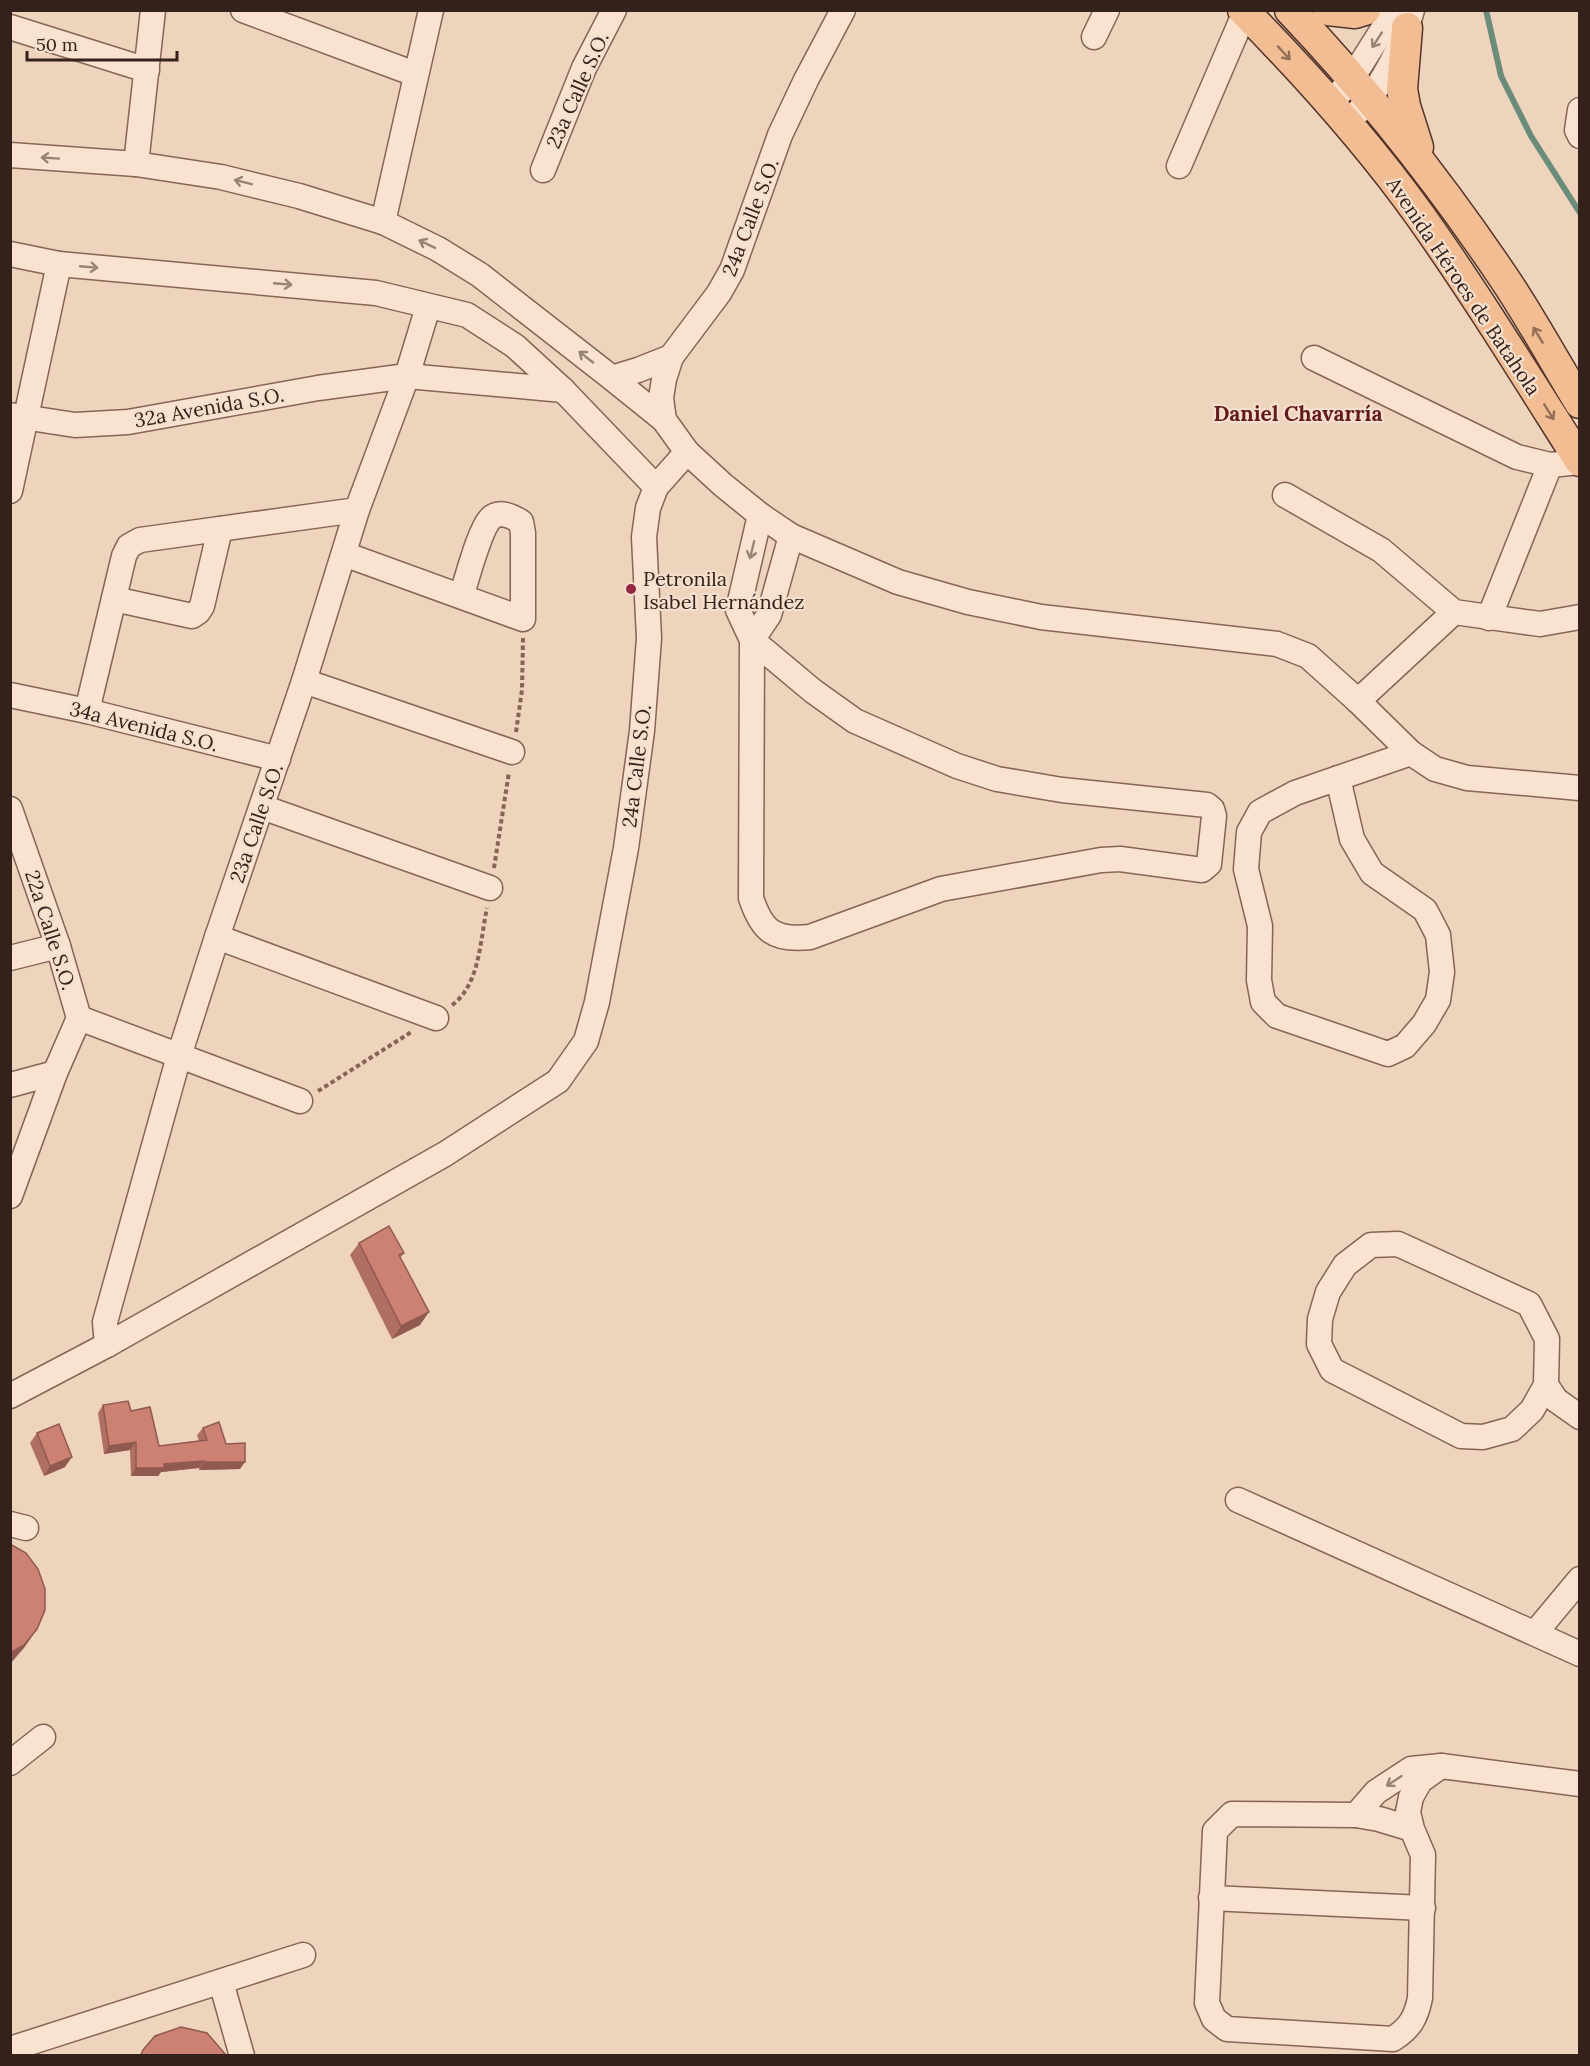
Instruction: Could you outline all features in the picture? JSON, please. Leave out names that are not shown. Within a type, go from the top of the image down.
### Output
[{"type":"main road","name":"Avenida Héroes de Batahola","points":[[1290,10],[1361,88],[1425,167],[1504,279],[1580,403]]},
{"type":"main road","points":[[1328,10],[1355,13],[1365,10]]},
{"type":"main road","name":"Avenida Héroes de Batahola","points":[[1244,11],[1339,115],[1426,225],[1478,300],[1580,461]]},
{"type":"main road","points":[[1405,16],[1402,89],[1404,106],[1425,167]]},
{"type":"street","points":[[136,164],[153,10]]},
{"type":"street","points":[[243,10],[415,74]]},
{"type":"street","points":[[383,222],[431,10]]},
{"type":"street","name":"23a Calle S.O.","points":[[543,170],[584,68],[614,10]]},
{"type":"street","name":"24a Calle S.O.","points":[[664,420],[661,398],[671,357],[719,293],[732,270],[780,135],[843,10]]},
{"type":"street","points":[[1094,37],[1107,10]]},
{"type":"street","points":[[1179,166],[1244,11]]},
{"type":"street","points":[[1339,115],[1361,88],[1395,57],[1405,16]]},
{"type":"street","points":[[10,27],[147,70]]},
{"type":"street","points":[[1580,110],[1577,130],[1580,136]]},
{"type":"street","points":[[10,155],[136,164],[221,177],[299,196],[383,222],[438,249],[480,275],[664,420],[687,452],[723,485],[791,536],[898,582],[968,602],[1041,617],[1277,644],[1308,656],[1358,700],[1411,753],[1435,770],[1467,778],[1580,788]]},
{"type":"street","points":[[10,254],[59,264],[376,292],[428,307],[467,315],[514,346],[563,390],[656,487],[687,452]]},
{"type":"street","points":[[10,490],[18,416],[59,264]]},
{"type":"street","name":"23a Calle S.O.","points":[[107,1345],[105,1322],[180,1056],[217,937],[304,681],[357,510],[407,376],[428,307]]},
{"type":"street","points":[[612,378],[671,357]]},
{"type":"street","points":[[1314,358],[1516,457],[1550,465],[1580,461]]},
{"type":"street","name":"32a Avenida S.O.","points":[[18,416],[75,425],[128,422],[318,388],[407,376],[563,390]]},
{"type":"street","points":[[1489,618],[1550,465]]},
{"type":"street","name":"24a Calle S.O.","points":[[10,1396],[107,1345],[445,1154],[558,1081],[586,1041],[597,1002],[626,849],[642,731],[649,638],[644,537],[648,508],[656,487]]},
{"type":"street","points":[[1286,495],[1381,550],[1454,612],[1540,624],[1580,617]]},
{"type":"street","points":[[87,711],[124,556],[129,546],[140,540],[357,510]]},
{"type":"street","points":[[760,515],[738,610],[752,640],[813,691],[855,721],[957,766],[997,779],[1062,790],[1207,805],[1212,809],[1214,816],[1209,864],[1202,870],[1120,859],[1078,864],[941,889],[810,937],[795,939],[780,936],[766,927],[758,918],[751,898],[752,640],[769,615],[791,536]]},
{"type":"street","points":[[114,599],[192,616],[202,606],[220,529]]},
{"type":"street","points":[[344,554],[461,596]]},
{"type":"street","points":[[1358,700],[1454,612]]},
{"type":"street","points":[[304,681],[513,752]]},
{"type":"street","name":"34a Avenida S.O.","points":[[10,695],[87,711],[278,759]]},
{"type":"street","points":[[1338,778],[1352,839],[1372,873],[1425,910],[1438,935],[1442,972],[1438,1000],[1424,1024],[1405,1046],[1388,1054],[1277,1016],[1263,1002],[1259,980],[1260,926],[1246,869],[1250,832],[1260,812],[1295,793],[1338,778],[1411,753]]},
{"type":"street","points":[[262,807],[490,888]]},
{"type":"street","name":"22a Calle S.O.","points":[[12,818],[58,946],[79,1018]]},
{"type":"street","points":[[217,937],[436,1018]]},
{"type":"street","points":[[10,958],[58,946]]},
{"type":"street","points":[[10,1196],[55,1073],[79,1018],[300,1101]]},
{"type":"street","points":[[10,1085],[55,1073]]},
{"type":"street","points":[[1546,1385],[1532,1410],[1512,1429],[1483,1437],[1461,1436],[1332,1370],[1319,1344],[1320,1319],[1328,1292],[1345,1265],[1371,1245],[1398,1244],[1529,1304],[1546,1339],[1546,1385],[1556,1400],[1580,1417]]},
{"type":"street","points":[[1238,1500],[1580,1653]]},
{"type":"street","points":[[1535,1634],[1580,1579]]},
{"type":"street","points":[[10,1763],[43,1737]]},
{"type":"street","points":[[1356,1815],[1376,1792],[1412,1769],[1441,1766],[1580,1784]]},
{"type":"street","points":[[1412,1829],[1356,1815],[1232,1814],[1215,1832],[1207,2003],[1214,2019],[1227,2029],[1394,2039],[1408,2029],[1417,2016],[1420,1998],[1423,1855],[1412,1829],[1408,1812],[1411,1797],[1420,1781],[1441,1766]]},
{"type":"street","points":[[1212,1898],[1423,1908]]},
{"type":"street","points":[[10,2049],[303,1956]]},
{"type":"street","points":[[221,1982],[242,2055]]},
{"type":"building","points":[[389,1226],[404,1253],[399,1255],[429,1312],[401,1326],[359,1243]]},
{"type":"building","points":[[128,1401],[131,1411],[150,1407],[159,1446],[207,1440],[203,1428],[219,1422],[226,1444],[245,1443],[245,1462],[204,1461],[164,1464],[164,1468],[136,1468],[136,1442],[109,1446],[103,1405]]},
{"type":"building","points":[[59,1424],[72,1457],[50,1466],[37,1433]]},
{"type":"building","points":[[10,1544],[26,1553],[38,1569],[45,1589],[45,1610],[37,1629],[24,1645],[10,1653]]},
{"type":"building","points":[[181,2027],[207,2033],[226,2055],[141,2055],[155,2036]]},
{"type":"waterway","points":[[1486,10],[1501,76],[1531,136],[1580,213]]},
{"type":"place","name":"Petronila Isabel Hernández","points":[[631,589]]},
{"type":"district","name":"Daniel Chavarría","points":[[1298,413]]}]
